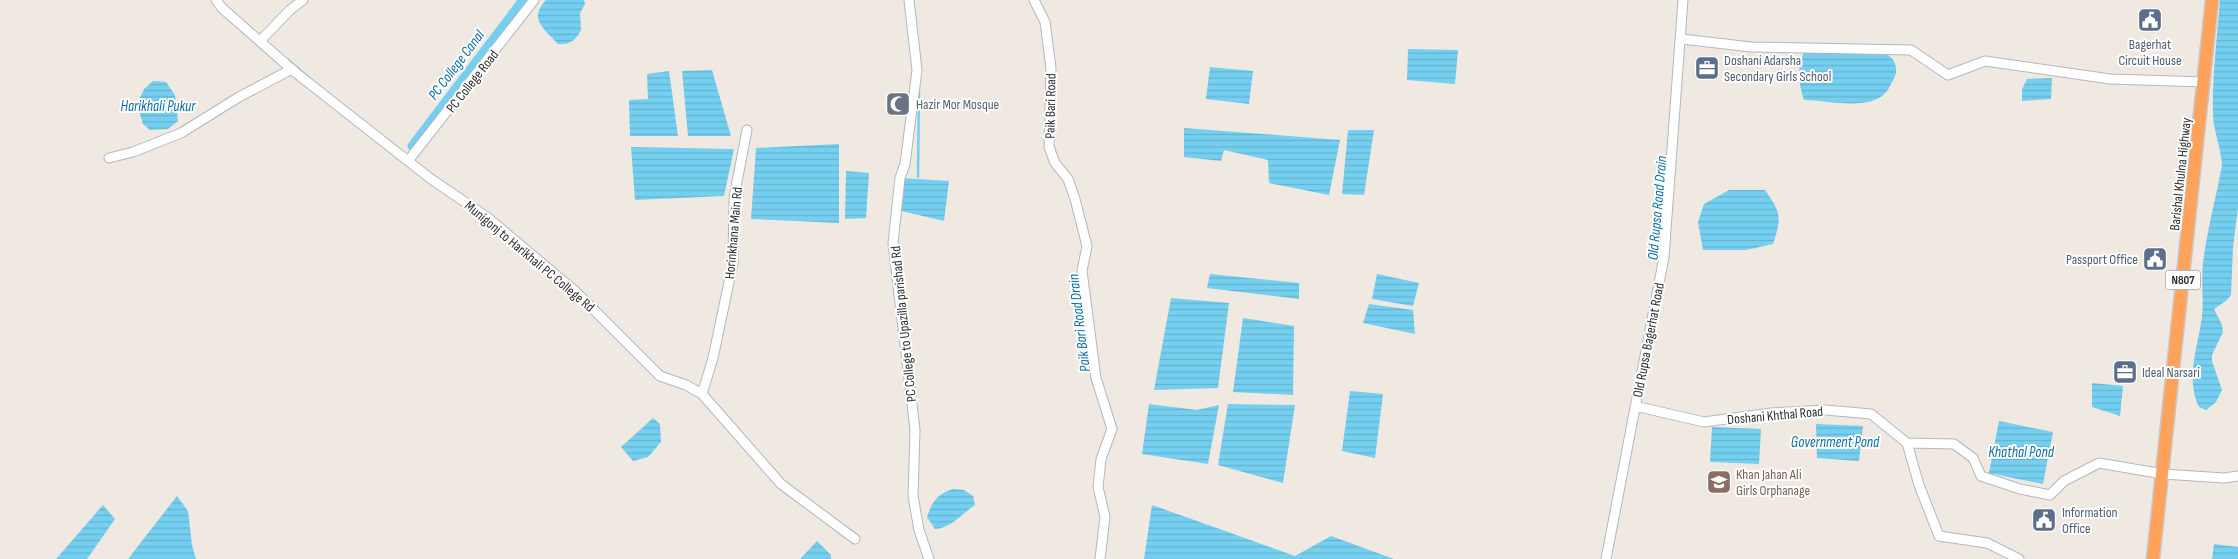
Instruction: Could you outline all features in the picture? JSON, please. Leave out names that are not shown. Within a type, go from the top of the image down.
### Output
[{"type":"highway","name":"Barishal Khulna Highway","points":[[2154,559],[2212,0]]},
{"type":"street","name":"Munigonj to Harikhali PC College Rd","points":[[216,0],[222,8],[292,69],[408,161],[488,217],[576,291],[660,376],[686,385],[702,394],[781,484],[856,539]]},
{"type":"street","points":[[260,41],[290,10],[303,0]]},
{"type":"street","name":"PC College Road","points":[[408,161],[534,0]]},
{"type":"street","name":"PC College to Upazilla parishad Rd","points":[[908,0],[917,70],[905,164],[900,178],[893,243],[915,430],[914,496],[919,530],[929,559]]},
{"type":"street","name":"Paik Bari Road","points":[[1034,0],[1045,22],[1051,68],[1050,147],[1055,163],[1068,179],[1073,192],[1087,246],[1082,270],[1096,378],[1112,429],[1101,459],[1098,487],[1105,517],[1100,559]]},
{"type":"street","name":"Old Rupsa Bagerhat Road","points":[[1606,559],[1664,257],[1683,0]]},
{"type":"street","points":[[1682,39],[1751,47],[1911,50],[1948,75],[1985,61],[2110,80],[2204,82]]},
{"type":"street","points":[[109,158],[133,152],[180,133],[239,97],[292,69]]},
{"type":"street","name":"Horinkhana Main Rd","points":[[702,394],[713,358],[733,263],[734,198],[747,130]]},
{"type":"street","name":"Doshani Khthal Road","points":[[1635,406],[1704,422],[1772,413],[1826,410],[1871,414],[1907,443]]},
{"type":"street","points":[[2018,559],[1987,543],[1939,536],[1919,485],[1907,443],[1954,444],[1973,458],[1981,476],[2020,489],[2050,495],[2064,481],[2099,463],[2163,474],[2224,478],[2238,476]]},
{"type":"water","points":[[546,0],[584,0],[585,4],[580,13],[581,30],[572,41],[566,44],[558,44],[543,28],[538,18],[538,13]]},
{"type":"water","points":[[2220,0],[2238,0],[2238,208],[2233,247],[2231,295],[2214,309],[2222,325],[2223,332],[2212,355],[2212,361],[2222,390],[2216,402],[2206,410],[2199,407],[2195,396],[2193,374],[2202,317],[2202,270],[2222,165],[2213,116],[2214,72]]},
{"type":"water","points":[[1408,49],[1458,50],[1455,84],[1407,80]]},
{"type":"water","points":[[1805,51],[1856,54],[1883,53],[1890,56],[1894,61],[1896,71],[1884,95],[1875,100],[1852,104],[1804,100],[1799,69]]},
{"type":"water","points":[[1210,67],[1253,71],[1249,104],[1206,99]]},
{"type":"water","points":[[712,70],[731,136],[688,136],[682,71]]},
{"type":"water","points":[[669,71],[678,136],[630,136],[629,100],[648,99],[647,74]]},
{"type":"water","points":[[2052,78],[2051,99],[2022,101],[2022,89],[2027,79]]},
{"type":"water","name":"Harikhali Pukur","points":[[153,81],[166,82],[175,95],[178,121],[168,129],[150,130],[143,124],[137,104],[144,89]]},
{"type":"water","points":[[1184,128],[1340,140],[1329,195],[1269,183],[1268,160],[1224,150],[1221,161],[1184,157]]},
{"type":"water","points":[[1348,130],[1374,130],[1364,195],[1342,194]]},
{"type":"water","points":[[839,144],[839,223],[751,219],[756,148]]},
{"type":"water","points":[[631,147],[734,149],[724,196],[635,200]]},
{"type":"water","points":[[846,171],[869,173],[866,218],[845,219]]},
{"type":"water","points":[[900,178],[949,181],[944,221],[897,210]]},
{"type":"water","points":[[1729,190],[1765,190],[1777,210],[1779,221],[1773,244],[1746,250],[1703,250],[1698,222],[1704,204]]},
{"type":"water","points":[[1210,274],[1299,283],[1299,299],[1207,288]]},
{"type":"water","points":[[1377,274],[1419,283],[1413,306],[1372,299]]},
{"type":"water","points":[[1171,298],[1229,303],[1218,388],[1154,390]]},
{"type":"water","points":[[1369,304],[1413,310],[1415,334],[1363,323]]},
{"type":"water","points":[[1243,318],[1294,326],[1293,395],[1233,392]]},
{"type":"water","points":[[2092,383],[2123,386],[2120,416],[2092,407]]},
{"type":"water","points":[[1350,391],[1383,394],[1375,458],[1342,451]]},
{"type":"water","points":[[1149,404],[1197,410],[1219,405],[1208,464],[1142,454]]},
{"type":"water","points":[[1228,404],[1295,405],[1283,483],[1218,465]]},
{"type":"water","points":[[653,418],[660,424],[661,442],[648,457],[633,461],[621,447]]},
{"type":"water","name":"Khathal Pond","points":[[1999,421],[2053,432],[2043,484],[1989,473]]},
{"type":"water","name":"Government Pond","points":[[1816,424],[1863,426],[1859,461],[1817,458]]},
{"type":"water","points":[[1712,427],[1761,429],[1759,464],[1710,462]]},
{"type":"water","points":[[953,489],[964,490],[973,496],[975,505],[946,526],[935,529],[927,517],[931,507],[939,496]]},
{"type":"water","points":[[177,496],[188,511],[192,545],[196,559],[128,559]]},
{"type":"water","points":[[103,505],[115,519],[87,559],[56,559]]},
{"type":"water","points":[[1152,505],[1295,556],[1331,536],[1394,559],[1144,559]]},
{"type":"water","points":[[817,541],[831,555],[831,559],[800,559]]},
{"type":"water","points":[[2214,544],[2238,547],[2238,559],[2212,559]]},
{"type":"waterway","name":"PC College Canal","points":[[412,146],[523,0]]},
{"type":"waterway","points":[[287,59],[315,83]]},
{"type":"waterway","points":[[918,177],[919,86]]},
{"type":"place","name":"Bagerhat Circuit House","points":[[2150,20]]},
{"type":"place","name":"Doshani Adarsha Secondary Girls School","points":[[1707,68]]},
{"type":"place","name":"Hazir Mor Mosque","points":[[898,104]]},
{"type":"place","name":"Passport Office","points":[[2155,259]]},
{"type":"place","name":"Ideal Narsari","points":[[2125,372]]},
{"type":"place","name":"Khan Jahan Ali Girls Orphanage","points":[[1719,482]]},
{"type":"place","name":"Information Office","points":[[2044,520]]},
{"type":"water label","name":"Old Rupsa Road Drain","points":[[1657,208]]},
{"type":"water label","name":"Paik Bari Road Drain","points":[[1079,323]]}]
